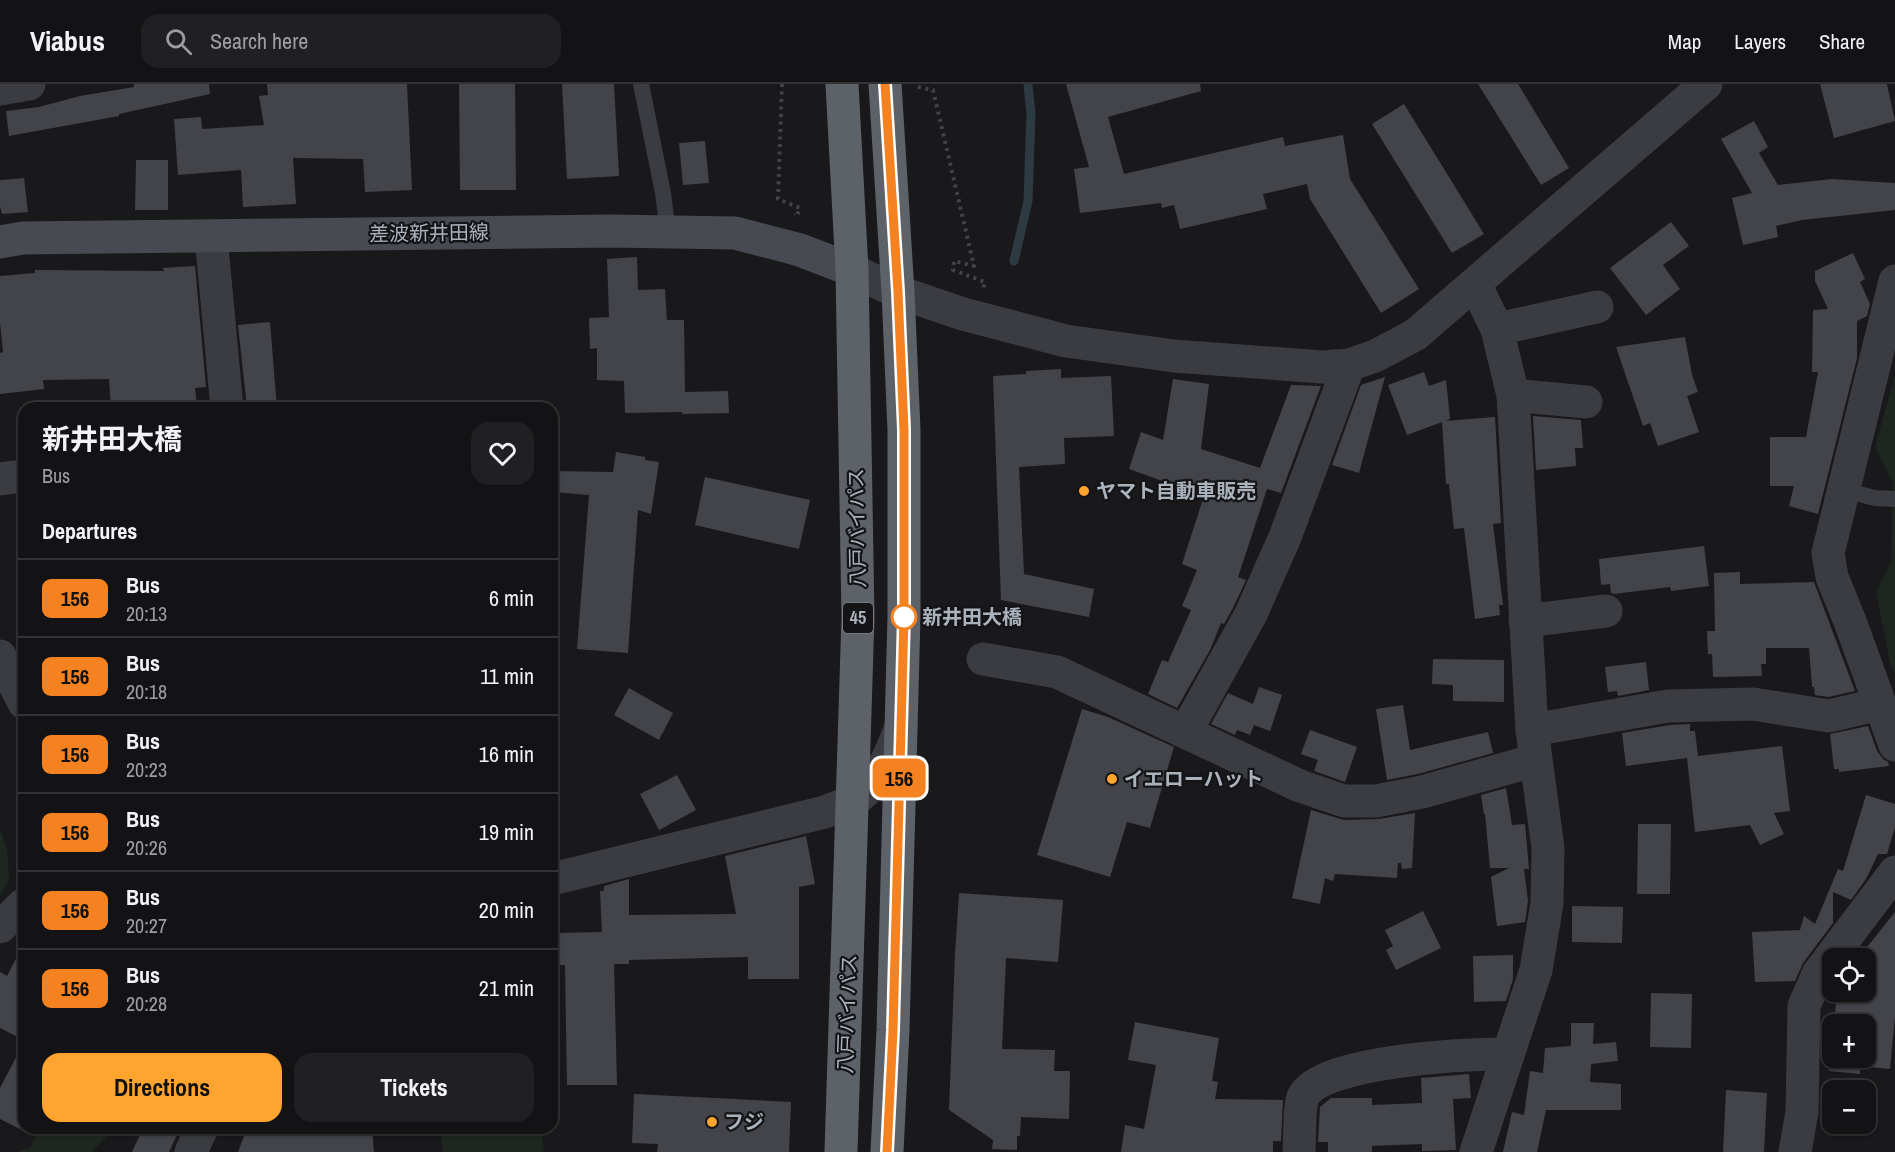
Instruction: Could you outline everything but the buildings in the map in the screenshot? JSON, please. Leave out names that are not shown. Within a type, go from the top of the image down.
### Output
[{"type":"highway","name":"八戸バイパス","points":[[841,1152],[858,617],[852,270],[842,84]]},
{"type":"highway","points":[[885,84],[904,430],[904,616],[893,1030],[887,1152]]},
{"type":"main road","name":"差波新井田線","points":[[0,242],[23,238],[610,231],[735,233],[800,250],[852,270]]},
{"type":"street","points":[[0,89],[29,84]]},
{"type":"street","points":[[852,270],[898,292],[963,314],[1066,341],[1174,356],[1322,367],[1349,365],[1375,356],[1415,335],[1706,84]]},
{"type":"street","points":[[211,236],[226,402]]},
{"type":"street","points":[[1895,281],[1887,346],[1843,490],[1828,553],[1832,577],[1895,745]]},
{"type":"street","points":[[1475,284],[1497,329],[1513,395],[1534,745],[1548,848],[1547,903],[1536,970],[1476,1152]]},
{"type":"street","points":[[1497,329],[1597,307]]},
{"type":"street","points":[[1186,731],[1251,614],[1285,537],[1349,365]]},
{"type":"street","points":[[1513,395],[1586,402]]},
{"type":"street","points":[[0,479],[18,477]]},
{"type":"street","points":[[1525,621],[1606,611]]},
{"type":"street","points":[[0,656],[18,691]]},
{"type":"street","points":[[983,659],[1057,672],[1300,786],[1344,801],[1376,801],[1422,792],[1534,745],[1668,706],[1753,704],[1829,716],[1880,704]]},
{"type":"street","points":[[558,878],[825,812],[853,800],[876,780],[901,727]]},
{"type":"street","points":[[1795,1152],[1802,1112],[1804,1006],[1818,974],[1895,872]]},
{"type":"street","points":[[0,927],[18,910]]},
{"type":"street","points":[[1299,1152],[1302,1098],[1310,1087],[1320,1081],[1408,1060],[1463,1054],[1508,1054]]},
{"type":"street","points":[[191,1152],[199,1134]]},
{"type":"lane","points":[[641,84],[663,193],[668,232]]},
{"type":"lane","points":[[1843,490],[1875,498],[1895,499]]},
{"type":"path","points":[[782,84],[778,199],[800,208]]},
{"type":"path","points":[[918,87],[933,90],[974,266],[954,261],[952,270],[985,282],[982,297]]},
{"type":"shaded area","points":[[1895,375],[1895,675],[1890,662],[1876,592],[1891,562],[1893,483],[1875,447]]},
{"type":"shaded area","points":[[0,830],[7,849],[9,879],[0,896]]},
{"type":"shaded area","points":[[37,1134],[109,1134],[91,1152],[18,1152],[30,1148]]},
{"type":"shaded area","points":[[441,1134],[542,1134],[544,1152],[443,1152]]},
{"type":"waterway","points":[[1014,261],[1028,201],[1031,114],[1028,84]]},
{"type":"bus line","name":"156","points":[[885,84],[904,430],[904,616],[893,1030],[887,1152]]},
{"type":"place","name":"ヤマト自動車販売","points":[[1084,491]]},
{"type":"place","name":"新井田大橋","points":[[904,617]]},
{"type":"place","name":"イエローハット","points":[[1112,779]]},
{"type":"place","name":"フジ","points":[[712,1122]]}]
